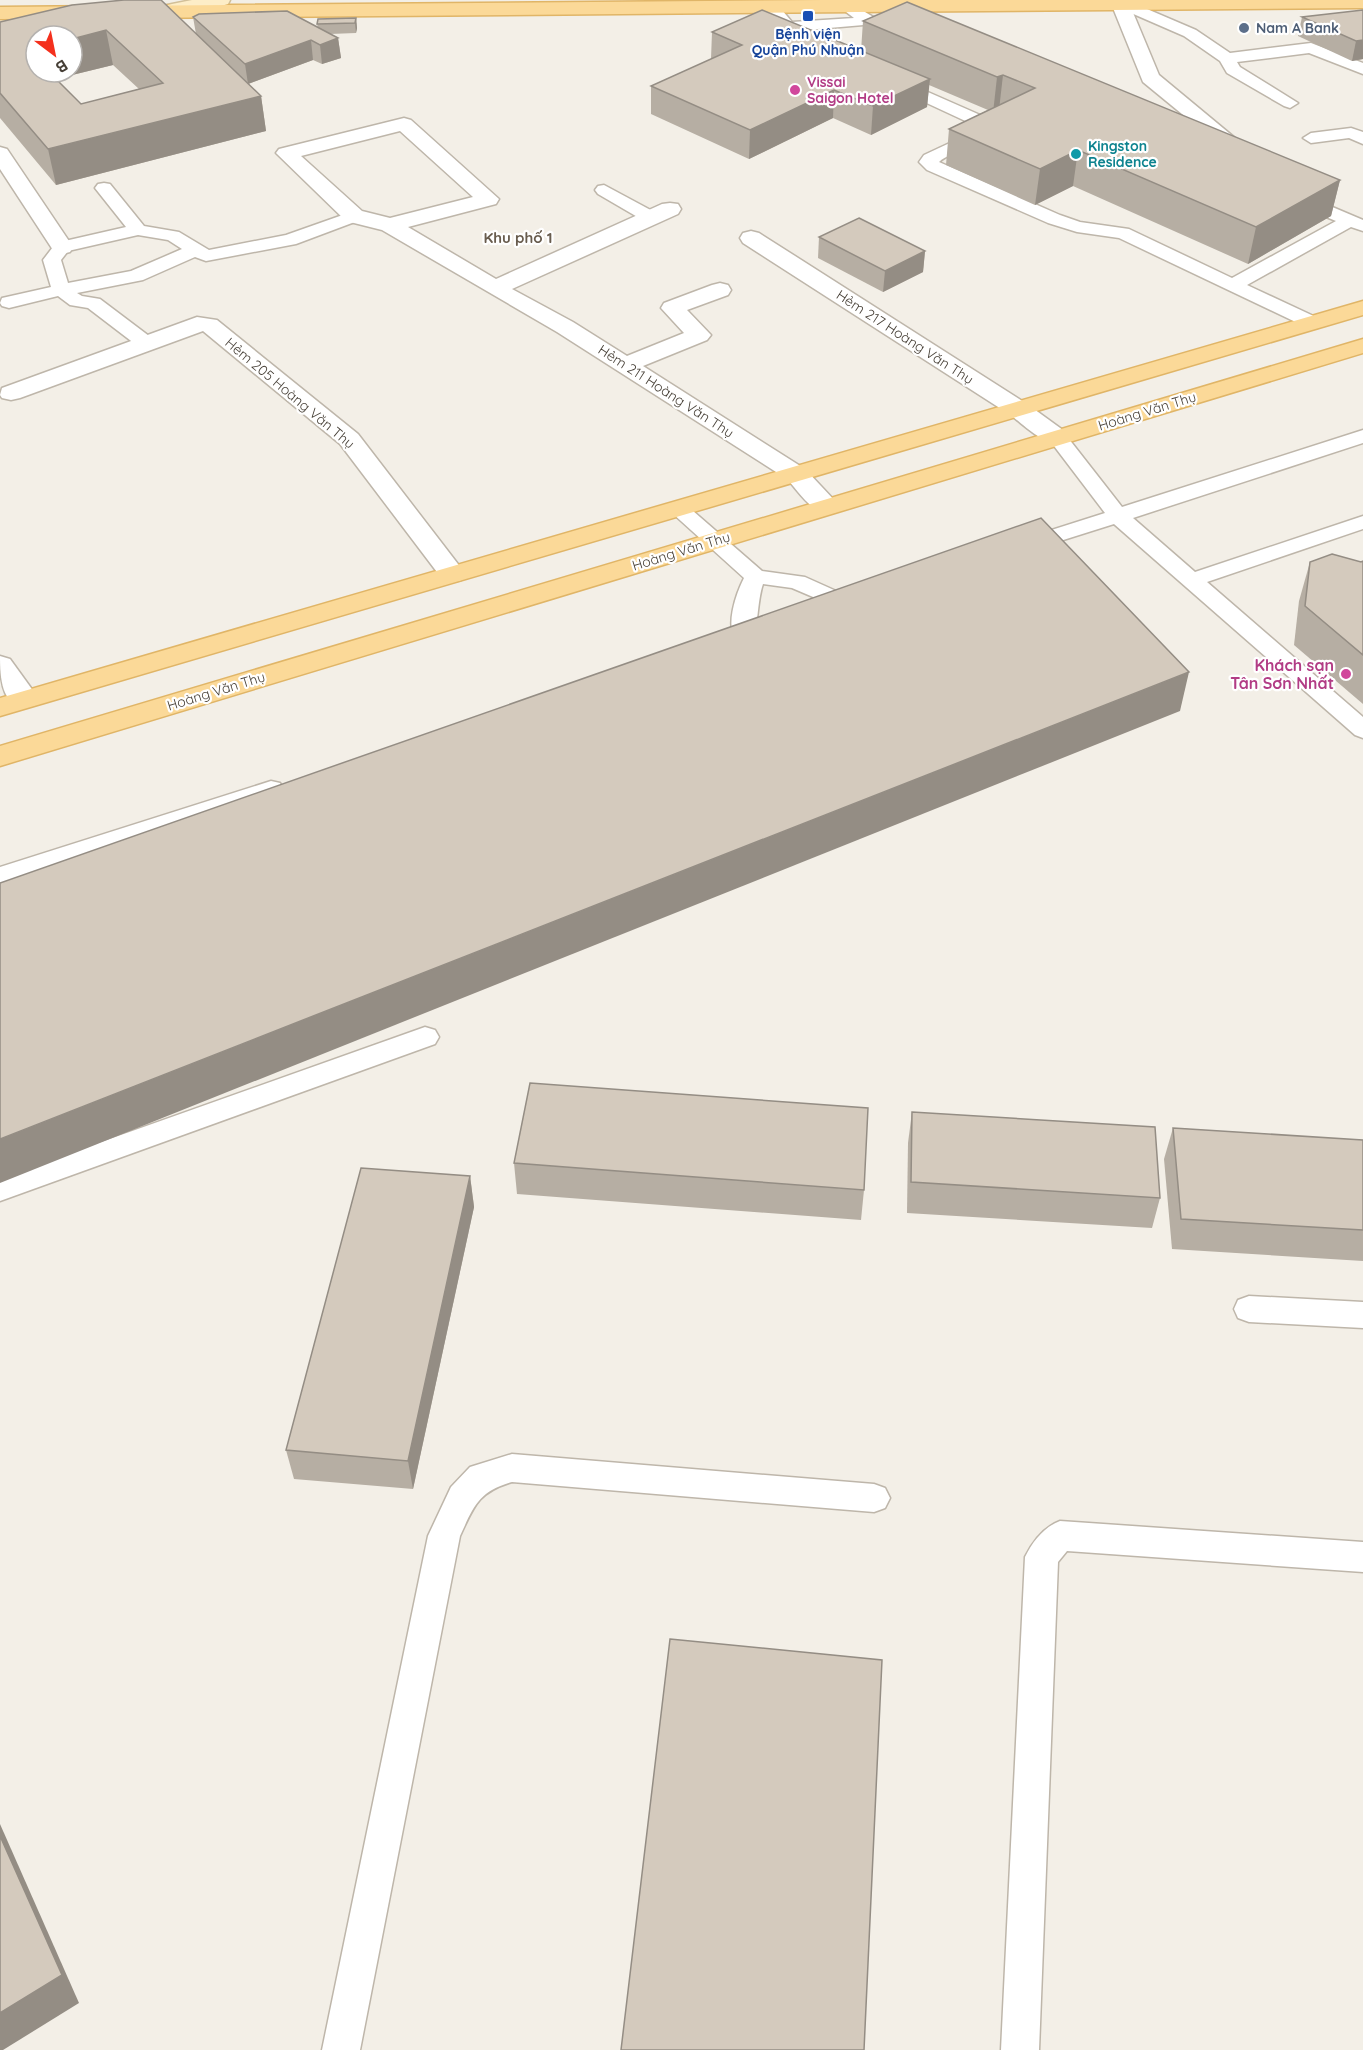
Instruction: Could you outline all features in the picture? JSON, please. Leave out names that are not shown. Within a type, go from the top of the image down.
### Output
[{"type":"main road","points":[[0,14],[171,10],[1363,2]]},
{"type":"main road","points":[[13,703],[1363,308]]},
{"type":"main road","name":"Hoàng Văn Thụ","points":[[0,756],[1363,346]]},
{"type":"street","points":[[84,25],[221,0]]},
{"type":"street","points":[[1120,3],[1150,78],[1228,142]]},
{"type":"street","name":"Hẻm 211 Hoàng Văn Thụ","points":[[390,225],[488,199],[404,124],[286,153],[354,216],[390,225],[565,327],[796,474],[827,507]]},
{"type":"street","points":[[0,153],[62,247]]},
{"type":"street","points":[[495,288],[661,214]]},
{"type":"street","name":"Hẻm 217 Hoàng Văn Thụ","points":[[751,238],[1018,409],[1058,438]]},
{"type":"street","points":[[625,365],[699,335],[672,308],[720,290]]},
{"type":"street","name":"Hẻm 205 Hoàng Văn Thụ","points":[[11,393],[197,324],[209,325],[349,439],[452,574]]},
{"type":"street","points":[[0,665],[13,703]]},
{"type":"lane","points":[[1120,3],[1190,33],[1227,58],[1233,70],[1290,103]]},
{"type":"lane","points":[[900,4],[944,22]]},
{"type":"lane","points":[[845,5],[870,21],[890,28]]},
{"type":"lane","points":[[771,6],[788,27],[830,50]]},
{"type":"lane","points":[[788,27],[870,21]]},
{"type":"lane","points":[[1227,58],[1311,48],[1363,69]]},
{"type":"lane","points":[[883,77],[981,122],[984,130],[975,138],[928,162],[938,168],[1053,219],[1077,227],[1123,233],[1312,323]]},
{"type":"lane","points":[[1311,138],[1351,133],[1363,139]]},
{"type":"lane","points":[[104,188],[138,230]]},
{"type":"lane","points":[[604,190],[661,214]]},
{"type":"lane","points":[[1284,193],[1356,224]]},
{"type":"lane","points":[[146,343],[93,303],[77,301],[61,290],[51,260],[62,247],[138,230],[173,236],[206,256],[290,240],[354,216]]},
{"type":"lane","points":[[1232,285],[1356,224]]},
{"type":"lane","points":[[9,302],[136,276],[195,250]]},
{"type":"lane","points":[[1004,552],[1363,436]]},
{"type":"lane","points":[[1058,438],[1117,515],[1363,730]]},
{"type":"lane","points":[[678,508],[756,577],[797,582],[846,604]]},
{"type":"lane","points":[[1192,580],[1363,522]]},
{"type":"lane","points":[[744,636],[743,607],[756,577]]},
{"type":"lane","points":[[812,615],[869,596]]},
{"type":"lane","points":[[722,644],[767,629]]},
{"type":"lane","points":[[0,876],[293,782]]},
{"type":"lane","points":[[0,1190],[425,1037]]},
{"type":"lane","points":[[1249,1309],[1363,1315]]},
{"type":"lane","points":[[341,2050],[444,1536],[462,1497],[481,1477],[512,1468],[874,1498]]},
{"type":"lane","points":[[1020,2050],[1042,1557],[1060,1536],[1363,1557]]},
{"type":"building","points":[[124,0],[161,0],[261,96],[48,149],[0,93],[0,22],[72,5]]},
{"type":"building","points":[[907,2],[1340,180],[1256,227],[1078,150],[1040,169],[949,129],[1035,88],[1003,75],[997,77],[863,21]]},
{"type":"building","points":[[762,10],[930,79],[873,106],[834,90],[750,130],[651,86],[742,45],[712,32]]},
{"type":"building","points":[[1363,10],[1363,40],[1356,41],[1302,17]]},
{"type":"building","points":[[287,11],[338,38],[320,45],[311,40],[245,64],[193,17],[199,14]]},
{"type":"building","points":[[356,18],[355,23],[317,24],[318,19]]},
{"type":"building","points":[[859,218],[925,251],[885,271],[819,237]]},
{"type":"building","points":[[1041,518],[1189,672],[0,1139],[0,883]]},
{"type":"building","points":[[1332,554],[1363,561],[1363,655],[1305,606],[1310,562]]},
{"type":"building","points":[[530,1083],[868,1108],[864,1190],[514,1163]]},
{"type":"building","points":[[912,1112],[1155,1127],[1160,1198],[911,1182]]},
{"type":"building","points":[[1173,1128],[1363,1140],[1363,1230],[1181,1219]]},
{"type":"building","points":[[361,1168],[470,1176],[408,1461],[286,1450]]},
{"type":"building","points":[[670,1639],[882,1660],[864,2050],[621,2050]]},
{"type":"building","points":[[0,1836],[62,1975],[0,2013]]},
{"type":"place","name":"Bệnh viện Quận Phú Nhuận","points":[[808,16]]},
{"type":"place","name":"Nam A Bank","points":[[1244,28]]},
{"type":"place","name":"Vissai Saigon Hotel","points":[[795,90]]},
{"type":"place","name":"Kingston Residence","points":[[1076,154]]},
{"type":"place","name":"Khách sạn Tân Sơn Nhất","points":[[1346,674]]},
{"type":"district","name":"Khu phố 1","points":[[518,238]]}]
